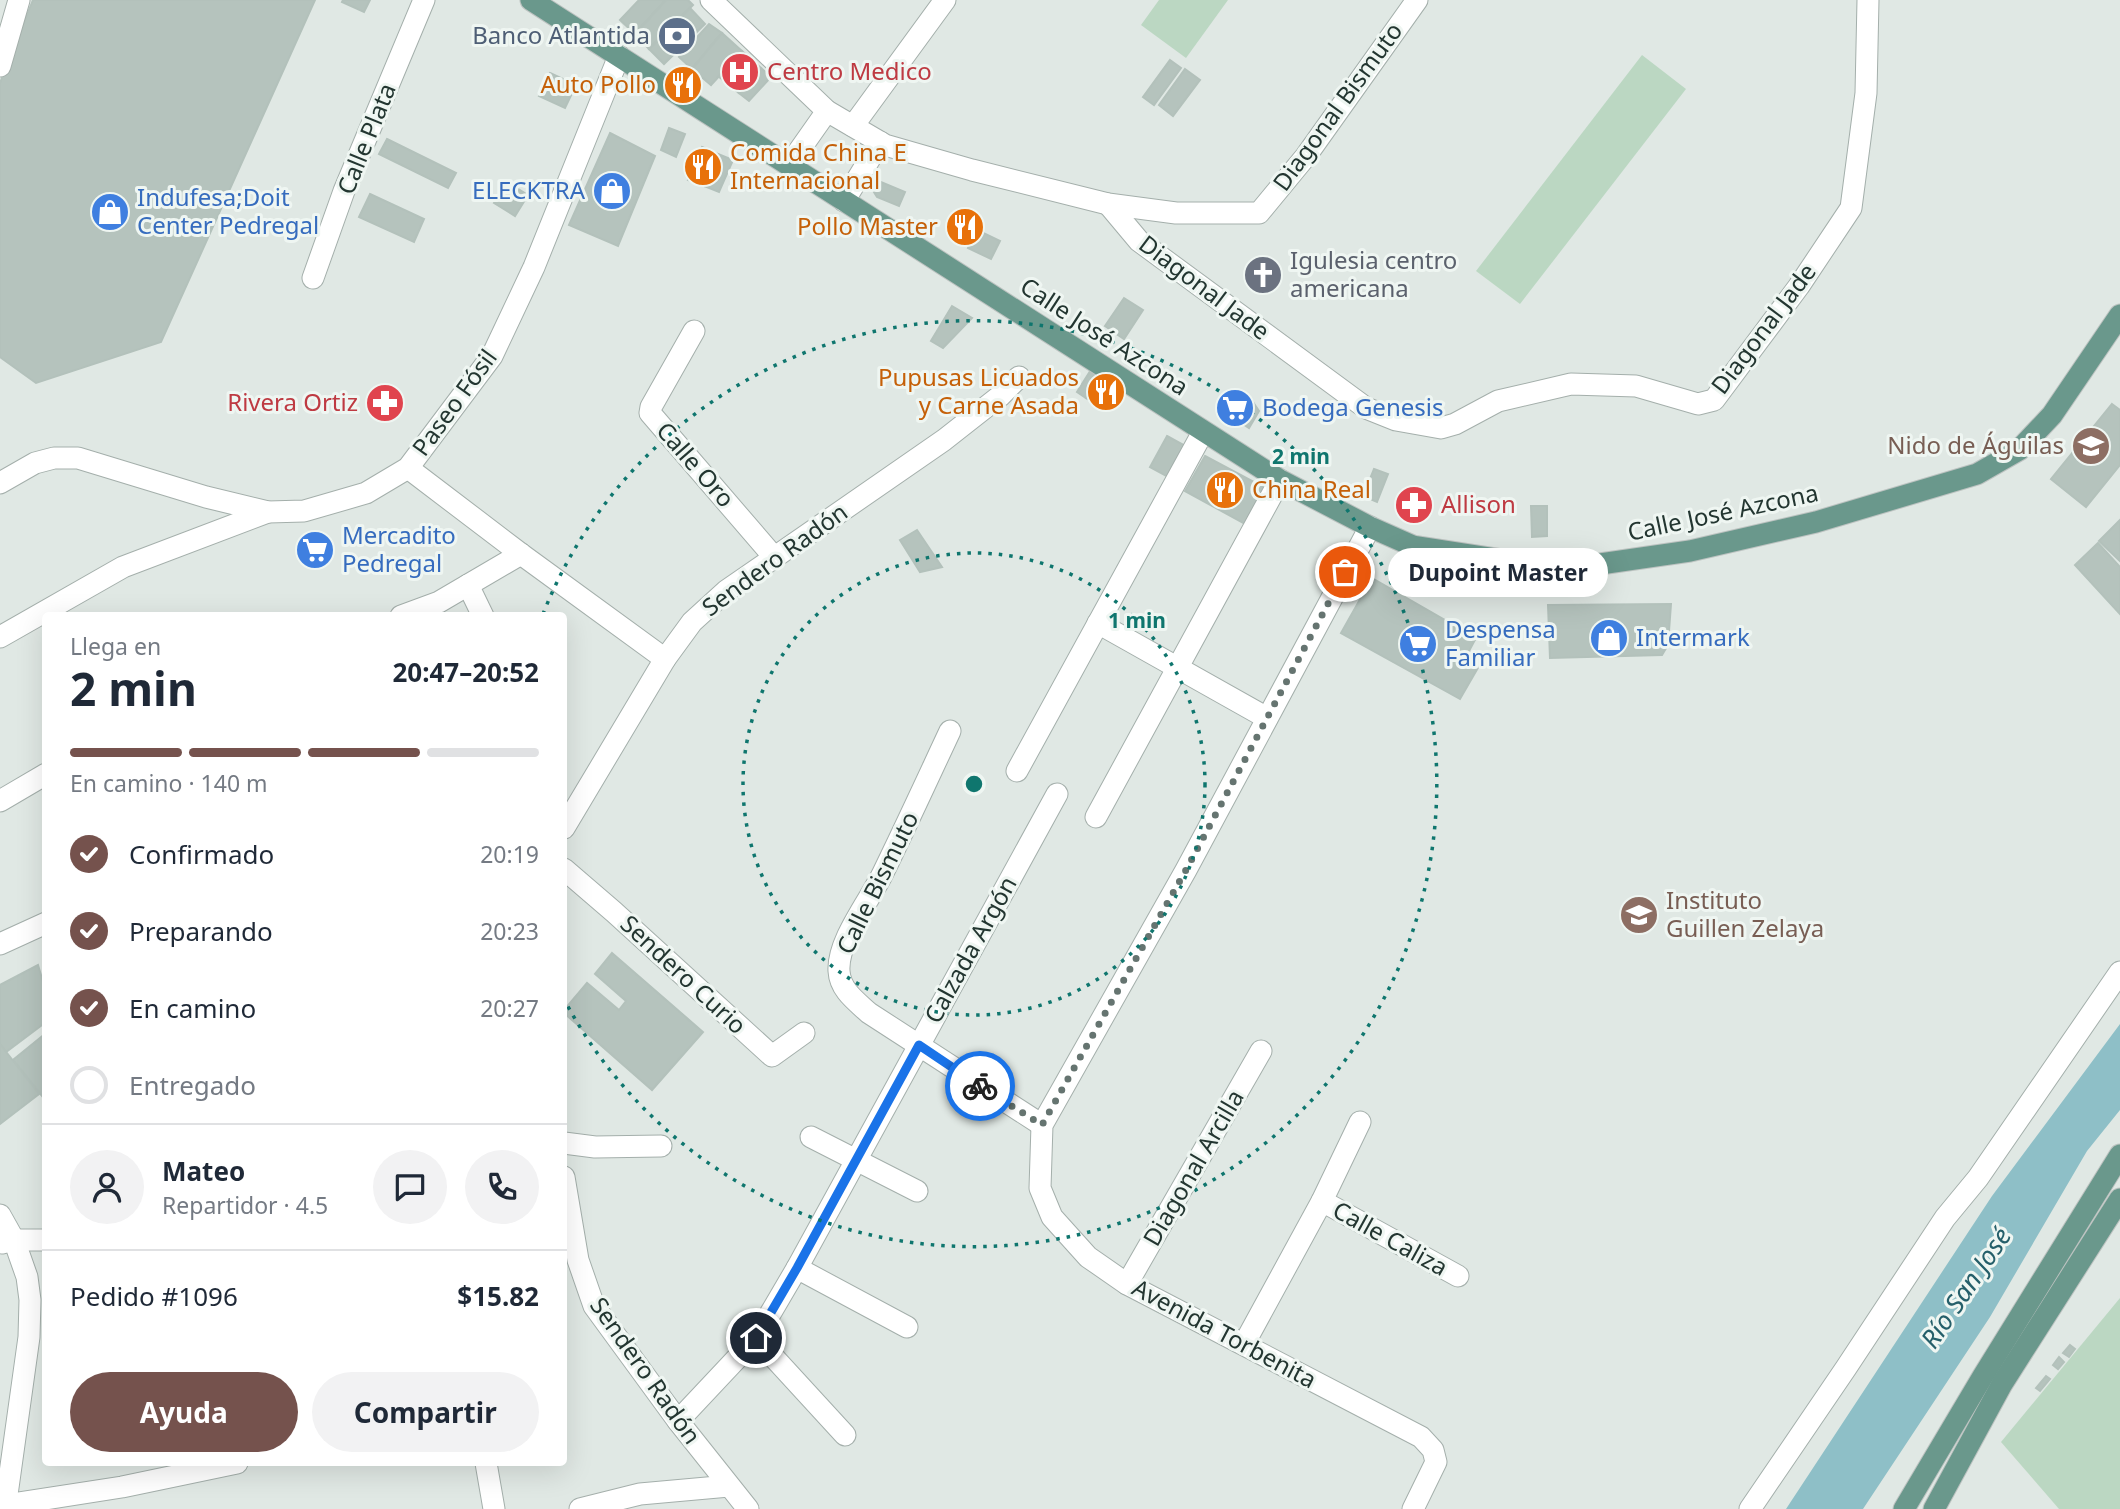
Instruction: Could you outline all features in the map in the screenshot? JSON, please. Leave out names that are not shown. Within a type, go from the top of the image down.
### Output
[{"type":"main road","name":"Calle José Azcona","points":[[531,0],[1280,480],[1413,546],[1535,565],[1587,564],[1690,551],[1816,522],[1977,474],[2019,450],[2052,415],[2120,315]]},
{"type":"main road","points":[[1904,1509],[2120,1155]]},
{"type":"main road","points":[[1934,1509],[2002,1384],[2120,1199]]},
{"type":"street","points":[[0,65],[19,0]]},
{"type":"street","name":"Calle Plata","points":[[313,278],[344,191],[424,0]]},
{"type":"street","points":[[711,0],[827,111],[880,142],[972,170],[1108,204]]},
{"type":"street","points":[[853,126],[945,0]]},
{"type":"street","name":"Diagonal Bismuto","points":[[1108,204],[1176,213],[1259,213],[1306,156],[1417,0]]},
{"type":"street","name":"Diagonal Jade","points":[[1108,204],[1139,241],[1189,279],[1366,408],[1396,420],[1441,429],[1498,401],[1571,384],[1636,386],[1698,404],[1714,400],[1799,286],[1852,208],[1867,93],[1868,0]]},
{"type":"street","name":"Paseo Fósil","points":[[0,483],[35,463],[54,458],[78,458],[206,497],[268,512],[304,511],[366,493],[408,468],[492,356],[534,267],[619,56]]},
{"type":"street","points":[[789,166],[827,111]]},
{"type":"street","points":[[844,201],[880,142]]},
{"type":"street","name":"Calle Oro","points":[[694,331],[650,413],[774,557]]},
{"type":"street","name":"Sendero Radón","points":[[567,823],[665,659],[692,622],[726,591],[944,440],[1000,396],[1019,377]]},
{"type":"street","points":[[1017,771],[1203,432]]},
{"type":"street","points":[[408,468],[665,659]]},
{"type":"street","points":[[1096,817],[1280,480]]},
{"type":"street","points":[[44,612],[123,567],[268,512]]},
{"type":"street","points":[[1042,1125],[1186,870],[1370,527]]},
{"type":"street","points":[[412,612],[439,602],[521,554]]},
{"type":"street","points":[[468,585],[481,612]]},
{"type":"street","points":[[0,637],[42,613]]},
{"type":"street","points":[[1098,623],[1267,718]]},
{"type":"street","name":"Calle Bismuto","points":[[950,731],[882,876],[847,939],[840,957],[838,973],[845,991],[869,1013],[1042,1125]]},
{"type":"street","points":[[0,801],[42,776]]},
{"type":"street","name":"Calzada Argón","points":[[678,1421],[756,1338],[1058,794]]},
{"type":"street","name":"Sendero Curio","points":[[567,872],[772,1056],[803,1033]]},
{"type":"street","points":[[0,944],[42,925]]},
{"type":"street","points":[[1750,1509],[1945,1218],[1978,1178],[2120,972]]},
{"type":"street","name":"Diagonal Arcilla","points":[[1127,1284],[1261,1051]]},
{"type":"street","points":[[1244,1344],[1322,1201],[1360,1122]]},
{"type":"street","name":"Avenida Torbenita","points":[[1042,1125],[1040,1188],[1052,1217],[1088,1257],[1127,1284],[1421,1437],[1433,1450],[1436,1462],[1413,1509]]},
{"type":"street","points":[[811,1137],[917,1191]]},
{"type":"street","points":[[567,1143],[594,1147],[661,1146]]},
{"type":"street","name":"Sendero Radón","points":[[567,1195],[578,1260],[594,1306],[678,1421],[748,1509]]},
{"type":"street","name":"Calle Caliza","points":[[1322,1201],[1458,1276]]},
{"type":"street","points":[[0,1215],[7,1242],[27,1277],[30,1300],[29,1337],[3,1507],[122,1487],[223,1466]]},
{"type":"street","points":[[7,1242],[42,1240]]},
{"type":"street","points":[[797,1268],[907,1327]]},
{"type":"street","points":[[756,1338],[845,1435]]},
{"type":"street","points":[[487,1466],[494,1509]]},
{"type":"street","points":[[580,1509],[640,1494],[729,1486]]},
{"type":"green space","points":[[1159,0],[1228,0],[1186,58],[1141,25]]},
{"type":"green space","points":[[1642,55],[1686,89],[1520,304],[1476,271]]},
{"type":"green space","points":[[2120,1298],[2120,1509],[2059,1509],[2001,1442]]},
{"type":"water","name":"Río San José","points":[[2120,1024],[2120,1110],[2087,1151],[1990,1317],[1863,1509],[1786,1509],[1992,1196]]},
{"type":"building","name":"Indufesa;Doit Center Pedregal","points":[[33,0],[315,0],[161,342],[36,383],[0,357],[0,83]]},
{"type":"building","points":[[370,0],[364,12],[342,2]]},
{"type":"building","points":[[639,0],[666,0],[635,34],[620,20]]},
{"type":"building","points":[[666,0],[688,0],[693,5],[649,49],[635,34]]},
{"type":"building","name":"Banco Atlantida","points":[[690,8],[705,24],[664,64],[649,49]]},
{"type":"building","points":[[709,24],[722,33],[692,69],[679,57]]},
{"type":"building","points":[[722,33],[742,51],[711,85],[692,69]]},
{"type":"building","name":"Centro Medico","points":[[742,51],[761,68],[739,93],[719,77]]},
{"type":"building","points":[[1170,60],[1181,68],[1154,105],[1143,97]]},
{"type":"building","points":[[761,68],[771,77],[749,101],[739,93]]},
{"type":"building","points":[[1185,69],[1200,80],[1173,116],[1159,105]]},
{"type":"building","points":[[550,73],[576,85],[565,108],[539,96]]},
{"type":"building","points":[[669,128],[685,134],[676,157],[661,150]]},
{"type":"building","name":"ELECKTRA","points":[[610,133],[655,156],[618,246],[569,225]]},
{"type":"building","points":[[387,139],[456,173],[448,188],[379,154]]},
{"type":"building","name":"Comida China E Internacional","points":[[702,147],[718,154],[704,186],[688,180]]},
{"type":"building","points":[[718,154],[733,160],[719,192],[704,186]]},
{"type":"building","points":[[876,180],[905,192],[899,206],[877,197],[872,189]]},
{"type":"building","points":[[507,182],[528,195],[515,216],[494,203]]},
{"type":"building","points":[[370,194],[424,219],[414,242],[359,217]]},
{"type":"building","name":"Pollo Master","points":[[958,215],[979,224],[971,243],[950,233]]},
{"type":"building","points":[[977,230],[1000,241],[991,259],[968,248]]},
{"type":"building","points":[[1124,298],[1143,310],[1124,339],[1105,326]]},
{"type":"building","points":[[952,306],[972,318],[943,348],[931,341]]},
{"type":"building","points":[[1092,368],[1101,373],[1086,398],[1077,392]]},
{"type":"building","name":"Pupusas Licuados y Carne Asada","points":[[1101,373],[1134,387],[1097,404],[1086,398]]},
{"type":"building","name":"Bodega Genesis","points":[[1235,396],[1247,404],[1237,420],[1223,412]]},
{"type":"building","points":[[1251,399],[1259,411],[1249,428],[1237,420]]},
{"type":"building","points":[[2112,404],[2120,410],[2120,465],[2086,507],[2051,479]]},
{"type":"building","points":[[1167,436],[1187,447],[1170,478],[1150,467]]},
{"type":"building","name":"China Real","points":[[1205,456],[1265,488],[1245,524],[1185,491]]},
{"type":"building","points":[[1374,469],[1388,474],[1377,502],[1363,496]]},
{"type":"building","name":"Allison","points":[[1406,491],[1429,498],[1422,518],[1400,511]]},
{"type":"building","points":[[1531,506],[1547,506],[1547,536],[1532,537]]},
{"type":"building","points":[[2120,520],[2120,561],[2099,541]]},
{"type":"building","points":[[917,530],[942,567],[920,572],[900,540]]},
{"type":"building","points":[[2098,543],[2120,567],[2120,614],[2075,565]]},
{"type":"building","name":"Despensa Familiar","points":[[1372,578],[1476,638],[1469,651],[1483,659],[1460,699],[1341,633]]},
{"type":"building","name":"Intermark","points":[[1671,604],[1668,645],[1662,655],[1550,658],[1548,605]]},
{"type":"building","points":[[612,953],[703,1032],[652,1090],[567,1016],[567,1006],[587,983],[619,1010],[626,1001],[595,974]]},
{"type":"building","points":[[38,965],[42,978],[42,1025],[6,1052],[0,1044],[0,985]]},
{"type":"building","points":[[42,1036],[42,1096],[13,1060]]},
{"type":"building","points":[[0,1044],[39,1094],[0,1124]]},
{"type":"building","points":[[2070,1345],[2075,1349],[2069,1357],[2063,1353]]},
{"type":"building","points":[[2059,1357],[2064,1362],[2058,1369],[2053,1365]]},
{"type":"building","points":[[2046,1376],[2050,1379],[2040,1391],[2036,1388]]},
{"type":"way so far","points":[[980,1086],[1042,1125],[1186,870],[1345,572]]},
{"type":"place","name":"Banco Atlantida","points":[[677,36]]},
{"type":"place","name":"Centro Medico","points":[[740,72]]},
{"type":"place","name":"Auto Pollo","points":[[683,85]]},
{"type":"place","name":"Comida China E Internacional","points":[[703,167]]},
{"type":"place","name":"ELECKTRA","points":[[612,191]]},
{"type":"place","name":"Indufesa;Doit Center Pedregal","points":[[110,212]]},
{"type":"place","name":"Pollo Master","points":[[965,227]]},
{"type":"place","name":"Igulesia centro americana","points":[[1263,275]]},
{"type":"place","name":"Pupusas Licuados y Carne Asada","points":[[1106,392]]},
{"type":"place","name":"Rivera Ortiz","points":[[385,403]]},
{"type":"place","name":"Bodega Genesis","points":[[1235,408]]},
{"type":"place","name":"Nido de Águilas","points":[[2091,446]]},
{"type":"place","name":"China Real","points":[[1225,490]]},
{"type":"place","name":"Allison","points":[[1414,505]]},
{"type":"place","name":"Mercadito Pedregal","points":[[315,550]]},
{"type":"place","name":"Dupoint Master","points":[[1345,572]]},
{"type":"place","name":"Intermark","points":[[1609,638]]},
{"type":"place","name":"Despensa Familiar","points":[[1418,644]]},
{"type":"place","name":"Instituto Guillen Zelaya","points":[[1639,915]]},
{"type":"route","points":[[756,1338],[919,1045],[980,1086]]}]
